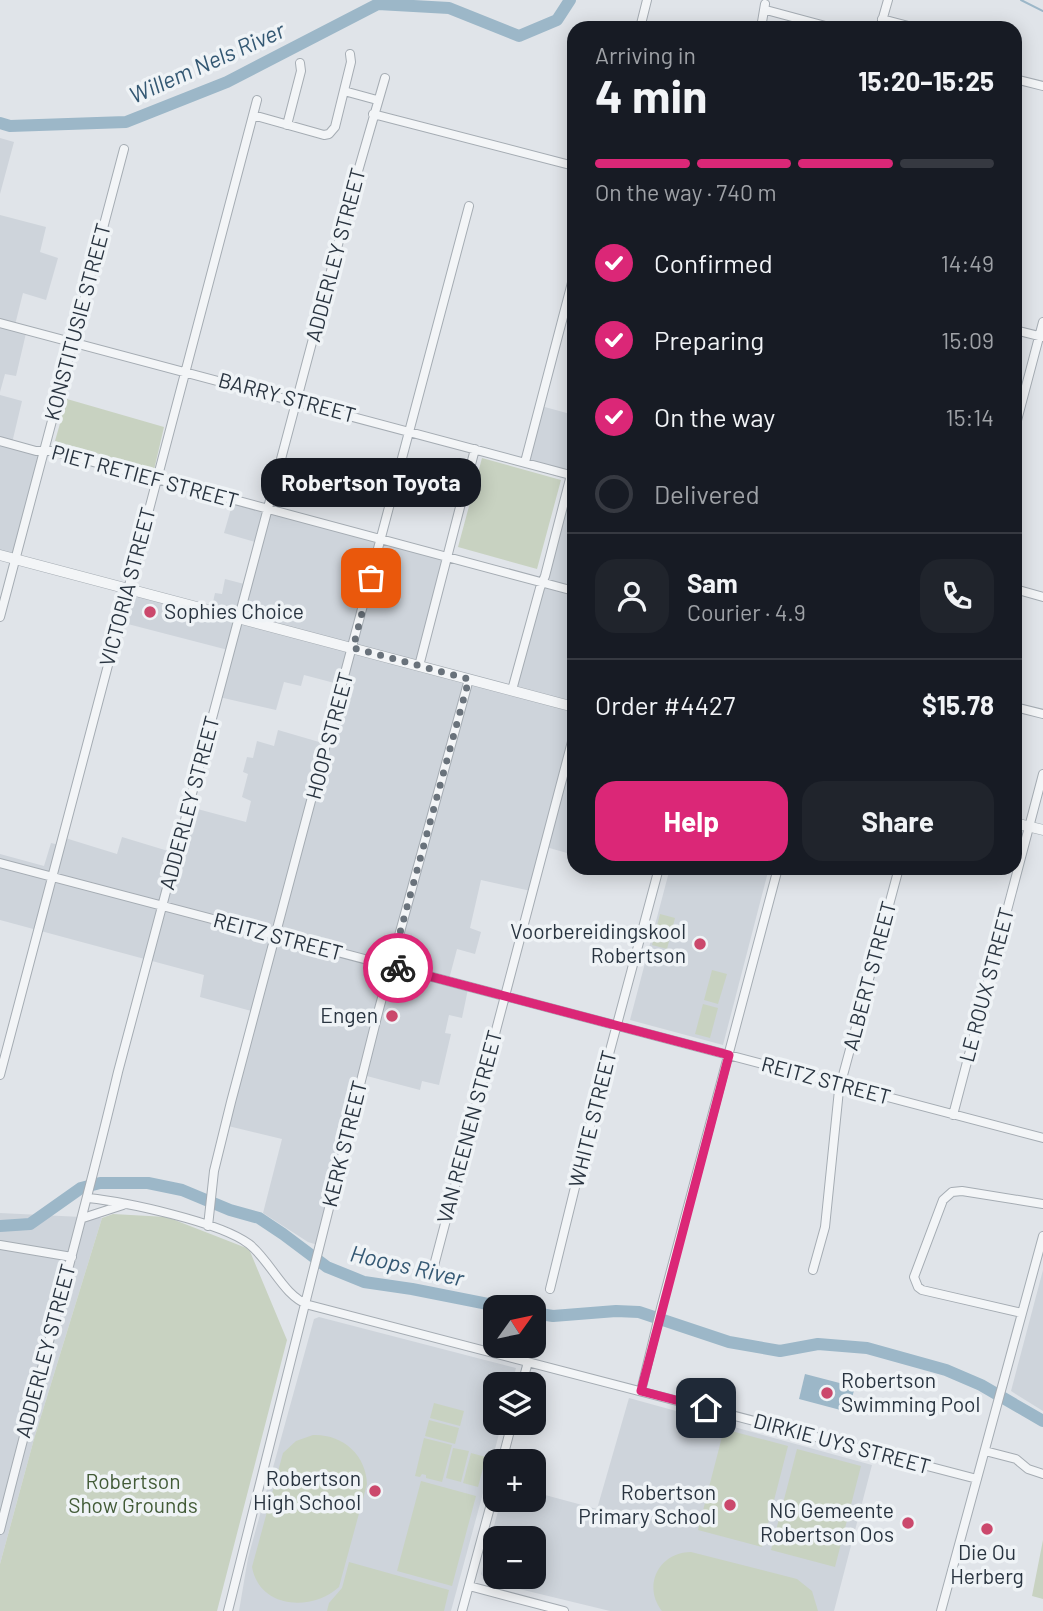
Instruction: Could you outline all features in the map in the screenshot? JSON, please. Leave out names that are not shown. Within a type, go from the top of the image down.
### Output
[{"type":"street","points":[[642,21],[647,0]]},
{"type":"street","points":[[882,21],[888,0]]},
{"type":"street","points":[[763,21],[766,7],[811,21]]},
{"type":"street","points":[[253,115],[324,135],[331,133],[335,127],[351,62],[350,54]]},
{"type":"street","points":[[287,125],[300,63]]},
{"type":"street","name":"ADDERLEY STREET","points":[[0,1530],[83,1218],[118,1072],[373,114],[385,78]]},
{"type":"street","points":[[1022,81],[1043,86]]},
{"type":"street","points":[[344,91],[377,100]]},
{"type":"street","name":"VICTORIA STREET","points":[[0,1075],[257,100]]},
{"type":"street","points":[[373,114],[567,164]]},
{"type":"street","name":"KONSTITUSIE STREET","points":[[0,617],[124,149]]},
{"type":"street","name":"HOOP STREET","points":[[208,1226],[212,1188],[231,1102],[469,206]]},
{"type":"street","points":[[525,462],[567,302]]},
{"type":"street","points":[[1022,404],[1043,322]]},
{"type":"street","name":"BARRY STREET","points":[[0,323],[567,473]]},
{"type":"street","points":[[1022,332],[1041,337]]},
{"type":"street","name":"PIET RETIEF STREET","points":[[0,441],[567,589]]},
{"type":"street","points":[[419,666],[475,449]]},
{"type":"street","points":[[512,690],[567,496]]},
{"type":"street","points":[[0,555],[567,705]]},
{"type":"street","points":[[1022,591],[1043,597]]},
{"type":"street","name":"KERK STREET","points":[[228,1611],[312,1269],[469,679]]},
{"type":"street","points":[[1022,709],[1043,714]]},
{"type":"street","name":"VAN REENEN STREET","points":[[431,1277],[567,761]]},
{"type":"street","name":"LE ROUX STREET","points":[[1022,853],[1043,774]]},
{"type":"street","points":[[1022,824],[1043,830]]},
{"type":"street","name":"REITZ STREET","points":[[0,863],[1043,1139]]},
{"type":"street","name":"WHITE STREET","points":[[550,1289],[657,875]]},
{"type":"street","points":[[641,1391],[776,875]]},
{"type":"street","name":"ALBERT STREET","points":[[813,1270],[825,1227],[835,1115],[841,1084],[897,875]]},
{"type":"street","name":"LE ROUX STREET","points":[[953,1115],[1016,875]]},
{"type":"street","points":[[1022,1313],[922,1290],[914,1277],[943,1200],[952,1192],[962,1191],[1043,1204]]},
{"type":"street","points":[[88,1198],[145,1208],[208,1226],[248,1243],[297,1300],[304,1304]]},
{"type":"street","points":[[83,1218],[123,1205]]},
{"type":"street","points":[[942,1611],[1043,1236]]},
{"type":"street","points":[[0,1245],[72,1257]]},
{"type":"street","name":"DIRKIE UYS STREET","points":[[304,1304],[977,1479]]},
{"type":"street","points":[[525,1372],[528,1362]]},
{"type":"street","points":[[985,1451],[1016,1459],[1028,1469],[1043,1474]]},
{"type":"street","points":[[462,1611],[489,1512]]},
{"type":"street","points":[[469,1586],[564,1611]]},
{"type":"shaded area","points":[[0,138],[14,142],[0,194]]},
{"type":"shaded area","points":[[0,215],[46,227],[40,252],[58,258],[46,300],[23,293],[15,325],[27,329],[16,376],[5,374],[0,392]]},
{"type":"shaded area","points":[[0,395],[22,401],[12,443],[41,451],[13,559],[0,555]]},
{"type":"shaded area","points":[[541,406],[567,413],[567,475],[526,463]]},
{"type":"shaded area","points":[[567,496],[567,853],[546,847],[531,891],[481,880],[470,928],[481,932],[475,954],[457,949],[448,983],[468,989],[462,1018],[449,1015],[445,1033],[451,1034],[439,1085],[422,1081],[420,1090],[363,1075],[321,1246],[308,1242],[263,1213],[282,1139],[224,1125],[255,1012],[200,997],[204,975],[0,920],[0,854],[44,866],[51,843],[60,845],[62,837],[117,854],[122,837],[178,854],[190,807],[246,822],[251,801],[242,797],[248,774],[243,772],[247,757],[253,758],[257,741],[274,746],[278,730],[326,744],[342,685],[304,675],[301,686],[284,682],[276,710],[219,697],[232,651],[120,622],[128,590],[211,611],[215,593],[222,594],[225,579],[248,585],[259,543],[224,533],[233,502],[448,560],[420,665],[516,690]]},
{"type":"shaded area","name":"Voorbereidingskool Robertson","points":[[668,875],[767,875],[723,1045],[630,1020]]},
{"type":"shaded area","points":[[0,1213],[102,1218],[34,1439],[0,1564]]},
{"type":"shaded area","points":[[1043,1270],[1043,1411],[1011,1391]]},
{"type":"shaded area","name":"Robertson High School","points":[[319,1317],[516,1368],[515,1372],[483,1372],[483,1435],[499,1435],[495,1449],[483,1449],[483,1493],[451,1611],[239,1611],[248,1558],[314,1319]]},
{"type":"shaded area","name":"Robertson Primary School","points":[[629,1398],[872,1465],[834,1611],[610,1611],[519,1589],[546,1589],[546,1526],[494,1526],[498,1512],[546,1512],[546,1495],[597,1509]]},
{"type":"green space","points":[[67,399],[164,427],[154,470],[55,441]]},
{"type":"green space","points":[[482,458],[561,480],[537,569],[458,547]]},
{"type":"green space","points":[[660,914],[675,918],[667,949],[652,945]]},
{"type":"green space","points":[[712,970],[727,974],[718,1004],[704,1000]]},
{"type":"green space","points":[[703,1004],[718,1008],[710,1038],[695,1034]]},
{"type":"green space","name":"Robertson Show Grounds","points":[[113,1214],[167,1217],[249,1249],[287,1340],[217,1611],[0,1611],[0,1564],[34,1439],[102,1218]]},
{"type":"green space","points":[[434,1403],[464,1411],[460,1426],[430,1418]]},
{"type":"green space","points":[[429,1420],[459,1428],[455,1444],[425,1436]]},
{"type":"green space","points":[[724,1429],[788,1446],[762,1547],[698,1530]]},
{"type":"green space","points":[[313,1435],[334,1438],[351,1448],[362,1464],[367,1484],[339,1587],[316,1600],[289,1602],[276,1599],[265,1592],[252,1567],[283,1453],[296,1441]]},
{"type":"green space","points":[[424,1438],[452,1445],[442,1482],[426,1478],[426,1475],[422,1474],[420,1477],[415,1476]]},
{"type":"green space","points":[[453,1448],[469,1451],[461,1482],[446,1478]]},
{"type":"green space","points":[[797,1449],[861,1466],[835,1567],[771,1550]]},
{"type":"green space","points":[[471,1453],[483,1456],[478,1487],[463,1483]]},
{"type":"green space","points":[[421,1481],[476,1496],[452,1586],[397,1571]]},
{"type":"green space","points":[[1043,1540],[1043,1599],[1032,1596]]},
{"type":"green space","points":[[691,1552],[797,1579],[812,1591],[818,1611],[662,1611],[654,1591],[657,1572],[670,1558]]},
{"type":"green space","points":[[349,1562],[449,1590],[444,1611],[327,1611],[329,1603],[342,1588]]},
{"type":"water","name":"Robertson Swimming Pool","points":[[805,1374],[855,1387],[848,1412],[799,1399]]},
{"type":"waterway","name":"Willem Nels River","points":[[0,123],[10,126],[126,122],[227,82],[378,4],[449,8],[519,36],[557,20],[570,0]]},
{"type":"waterway","points":[[1021,0],[1043,11]]},
{"type":"waterway","name":"Hoops River","points":[[0,1226],[30,1224],[81,1188],[100,1183],[148,1183],[182,1190],[230,1210],[259,1218],[327,1267],[364,1282],[483,1303]]},
{"type":"waterway","name":"Hoops River","points":[[546,1315],[639,1312],[729,1342],[780,1351],[818,1344],[867,1348],[946,1370],[981,1385],[1043,1421]]},
{"type":"way so far","points":[[371,578],[353,648],[469,679],[391,966],[398,968]]},
{"type":"place","name":"Robertson Toyota","points":[[371,578]]},
{"type":"place","name":"Sophies Choice","points":[[150,612]]},
{"type":"place","name":"Voorbereidingskool Robertson","points":[[700,944]]},
{"type":"place","name":"Engen","points":[[392,1016]]},
{"type":"place","name":"Robertson Swimming Pool","points":[[827,1393]]},
{"type":"place","name":"Robertson High School","points":[[375,1491]]},
{"type":"place","name":"Robertson Primary School","points":[[730,1505]]},
{"type":"place","name":"NG Gemeente Robertson Oos","points":[[908,1523]]},
{"type":"place","name":"Die Ou Herberg","points":[[987,1529]]},
{"type":"route","points":[[398,968],[729,1055],[641,1391],[706,1408]]}]
